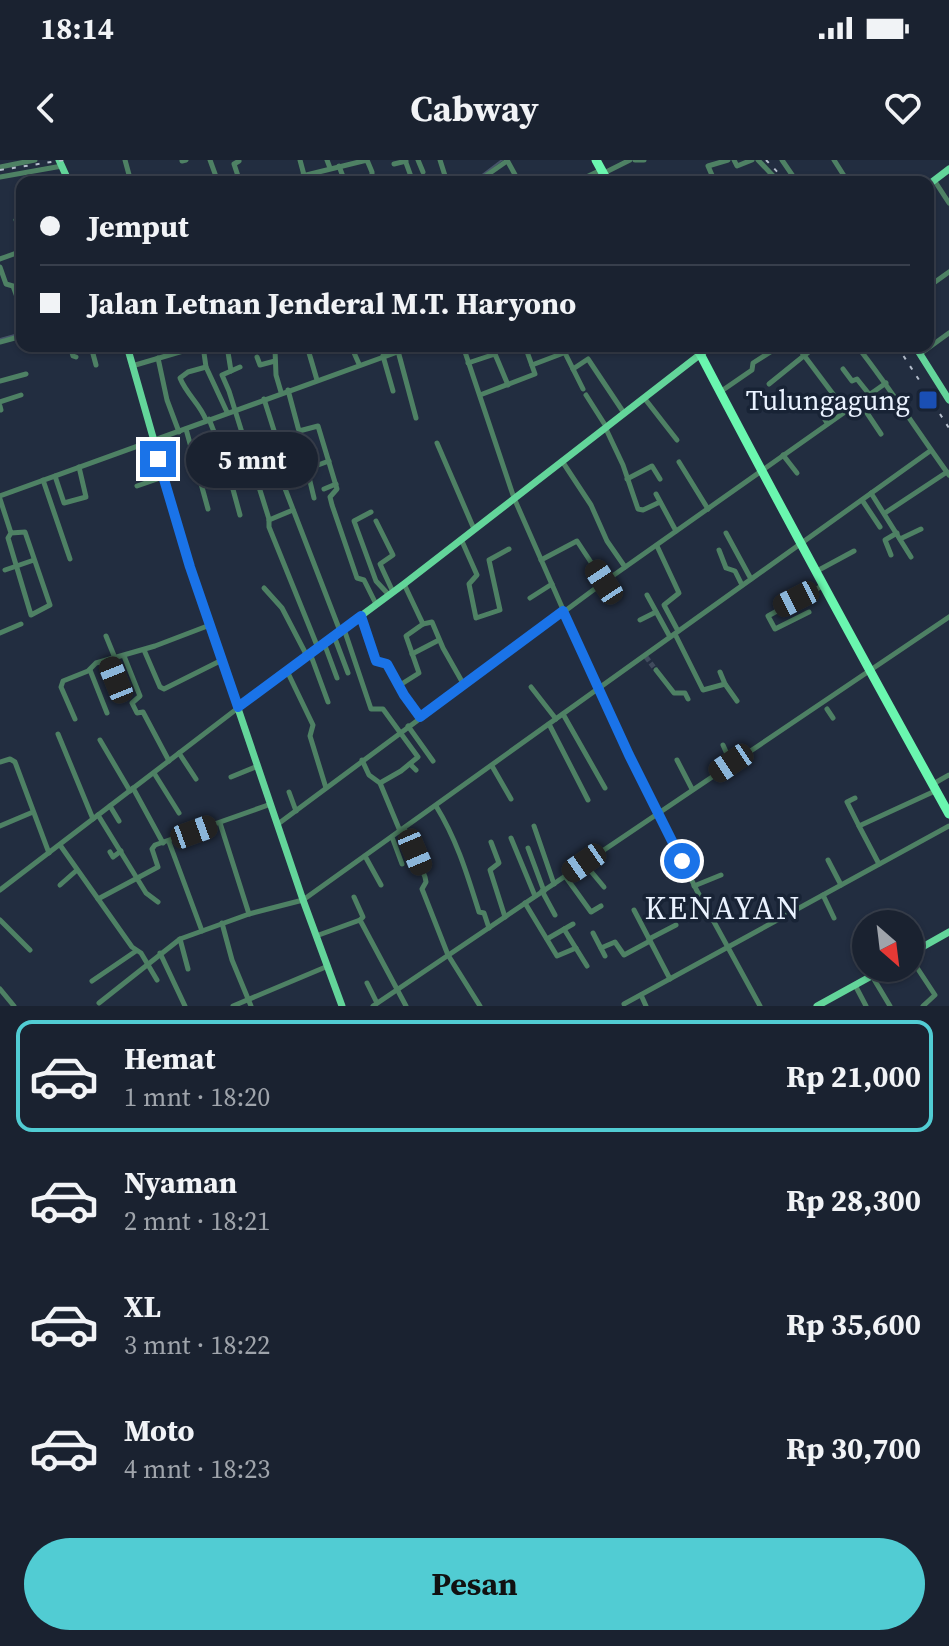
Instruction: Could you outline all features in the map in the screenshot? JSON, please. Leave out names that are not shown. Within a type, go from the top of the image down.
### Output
[{"type":"highway","points":[[596,160],[605,175]]},
{"type":"highway","points":[[699,352],[949,814]]},
{"type":"main road","points":[[128,352],[163,477],[222,659],[342,1006]]},
{"type":"main road","points":[[238,707],[645,399],[696,352]]},
{"type":"main road","points":[[918,352],[949,400]]},
{"type":"main road","points":[[924,947],[949,932]]},
{"type":"main road","points":[[817,1006],[861,982]]},
{"type":"street","points":[[0,167],[35,160]]},
{"type":"street","points":[[300,160],[304,175]]},
{"type":"street","points":[[327,160],[330,168]]},
{"type":"street","points":[[300,176],[365,160]]},
{"type":"street","points":[[394,164],[406,160]]},
{"type":"street","points":[[418,160],[423,172]]},
{"type":"street","points":[[489,176],[507,160]]},
{"type":"street","points":[[605,175],[633,160],[644,160]]},
{"type":"street","points":[[708,163],[728,160]]},
{"type":"street","points":[[734,160],[737,166],[755,160],[772,176]]},
{"type":"street","points":[[0,177],[60,163]]},
{"type":"street","points":[[339,166],[343,176]]},
{"type":"street","points":[[934,186],[949,203]]},
{"type":"street","points":[[0,267],[6,284],[13,286],[16,294]]},
{"type":"street","points":[[72,352],[76,357]]},
{"type":"street","points":[[93,352],[96,365]]},
{"type":"street","points":[[167,352],[168,356]]},
{"type":"street","points":[[132,366],[180,352]]},
{"type":"street","points":[[204,352],[206,367],[227,412]]},
{"type":"street","points":[[228,352],[231,371]]},
{"type":"street","points":[[278,352],[276,375],[299,431],[318,426],[337,489],[330,497],[332,505],[357,578],[364,580],[376,604]]},
{"type":"street","points":[[309,352],[317,380]]},
{"type":"street","points":[[354,352],[359,364]]},
{"type":"street","points":[[11,533],[25,532],[50,605],[31,615],[8,538],[11,533],[0,497],[394,352]]},
{"type":"street","points":[[398,352],[416,418]]},
{"type":"street","points":[[465,352],[514,498],[598,689],[694,886],[760,1006]]},
{"type":"street","points":[[480,395],[535,374],[527,352]]},
{"type":"street","points":[[720,392],[752,370],[753,363],[770,352]]},
{"type":"street","points":[[802,352],[845,410]]},
{"type":"street","points":[[769,384],[809,352]]},
{"type":"street","points":[[862,352],[948,474],[885,513]]},
{"type":"street","points":[[532,365],[565,353],[584,392],[607,428],[639,510],[660,502]]},
{"type":"street","points":[[468,363],[495,354],[508,385]]},
{"type":"street","points":[[384,355],[393,391]]},
{"type":"street","points":[[257,357],[259,365],[275,361]]},
{"type":"street","points":[[158,358],[167,400],[182,430],[208,509]]},
{"type":"street","points":[[573,369],[588,359],[625,414]]},
{"type":"street","points":[[206,367],[188,372],[180,378],[191,399],[200,405],[208,420],[225,460],[240,515]]},
{"type":"street","points":[[240,367],[222,375],[269,527],[315,650],[328,702]]},
{"type":"street","points":[[843,369],[852,381],[857,379],[869,394]]},
{"type":"street","points":[[0,381],[26,374]]},
{"type":"street","points":[[278,824],[563,611],[886,383]]},
{"type":"street","points":[[217,391],[227,386]]},
{"type":"street","points":[[0,406],[21,395]]},
{"type":"street","points":[[264,399],[285,462],[285,468],[279,471]]},
{"type":"street","points":[[645,399],[677,440]]},
{"type":"street","points":[[859,401],[881,434]]},
{"type":"street","points":[[821,413],[827,423]]},
{"type":"street","points":[[437,443],[474,529]]},
{"type":"street","points":[[261,448],[266,449],[279,471],[371,709],[383,709],[418,757],[380,783]]},
{"type":"street","points":[[99,1003],[147,962],[180,939],[249,914],[303,900],[930,451]]},
{"type":"street","points":[[783,455],[797,473]]},
{"type":"street","points":[[285,462],[298,458]]},
{"type":"street","points":[[314,498],[307,469],[329,461]]},
{"type":"street","points":[[562,461],[587,498],[607,541],[625,567]]},
{"type":"street","points":[[679,462],[708,509]]},
{"type":"street","points":[[627,479],[652,466],[660,479]]},
{"type":"street","points":[[55,476],[64,503],[86,497],[79,467]]},
{"type":"street","points":[[137,486],[163,477]]},
{"type":"street","points":[[43,480],[70,559]]},
{"type":"street","points":[[324,489],[336,484]]},
{"type":"street","points":[[871,493],[911,557]]},
{"type":"street","points":[[656,494],[676,531]]},
{"type":"street","points":[[862,500],[880,527]]},
{"type":"street","points":[[269,520],[293,510]]},
{"type":"street","points":[[371,512],[354,520],[373,574],[391,594]]},
{"type":"street","points":[[376,521],[393,555],[380,564],[391,594]]},
{"type":"street","points":[[891,555],[885,540],[921,529]]},
{"type":"street","points":[[726,533],[751,579]]},
{"type":"street","points":[[461,539],[477,575]]},
{"type":"street","points":[[541,560],[577,541],[604,582]]},
{"type":"street","points":[[657,546],[679,593],[664,605],[674,634],[703,690],[725,684]]},
{"type":"street","points":[[490,570],[469,582],[476,618],[500,610],[489,559],[509,549]]},
{"type":"street","points":[[719,550],[726,568],[735,571],[742,585]]},
{"type":"street","points":[[816,572],[854,551]]},
{"type":"street","points":[[5,570],[34,560]]},
{"type":"street","points":[[404,584],[423,624]]},
{"type":"street","points":[[530,598],[552,584]]},
{"type":"street","points":[[809,612],[775,629],[768,616],[823,585]]},
{"type":"street","points":[[264,588],[337,678]]},
{"type":"street","points":[[647,595],[674,634]]},
{"type":"street","points":[[640,620],[656,612]]},
{"type":"street","points":[[361,616],[376,661],[387,664],[420,717]]},
{"type":"street","points":[[367,983],[375,1004],[949,617]]},
{"type":"street","points":[[400,685],[419,673],[407,635],[431,621],[464,685]]},
{"type":"street","points":[[0,633],[21,624]]},
{"type":"street","points":[[75,719],[61,683],[90,670],[94,664],[144,650],[211,625]]},
{"type":"street","points":[[339,631],[348,673]]},
{"type":"street","points":[[106,636],[115,658]]},
{"type":"street","points":[[412,654],[439,640]]},
{"type":"street","points":[[144,650],[160,687],[164,689],[222,659]]},
{"type":"street","points":[[124,656],[140,696],[132,703],[137,713],[143,712],[169,761]]},
{"type":"street","points":[[108,660],[124,699]]},
{"type":"street","points":[[90,670],[107,713]]},
{"type":"street","points":[[656,670],[674,693],[685,693],[688,699]]},
{"type":"street","points":[[287,671],[313,725],[310,736],[326,788]]},
{"type":"street","points":[[720,672],[737,701]]},
{"type":"street","points":[[531,687],[556,719]]},
{"type":"street","points":[[0,890],[238,707]]},
{"type":"street","points":[[827,709],[833,718]]},
{"type":"street","points":[[563,714],[605,788]]},
{"type":"street","points":[[549,724],[588,800]]},
{"type":"street","points":[[408,726],[433,761]]},
{"type":"street","points":[[58,734],[95,817],[121,851],[146,893],[158,902]]},
{"type":"street","points":[[100,740],[166,842],[202,931]]},
{"type":"street","points":[[723,745],[731,763]]},
{"type":"street","points":[[179,753],[196,779]]},
{"type":"street","points":[[0,762],[10,759],[15,762],[49,853]]},
{"type":"street","points":[[362,760],[369,775],[380,783],[425,877],[422,889],[448,955],[480,1006]]},
{"type":"street","points":[[677,760],[692,789]]},
{"type":"street","points":[[410,764],[416,770]]},
{"type":"street","points":[[231,777],[258,766]]},
{"type":"street","points":[[492,766],[511,799]]},
{"type":"street","points":[[154,773],[179,813]]},
{"type":"street","points":[[859,826],[934,787],[949,775]]},
{"type":"street","points":[[289,792],[296,811]]},
{"type":"street","points":[[855,798],[847,802],[879,864]]},
{"type":"street","points":[[98,899],[158,867],[152,847],[271,804]]},
{"type":"street","points":[[110,806],[119,821]]},
{"type":"street","points":[[436,806],[446,819],[465,865],[479,912],[484,913],[489,928]]},
{"type":"street","points":[[0,826],[33,812]]},
{"type":"street","points":[[220,823],[249,914]]},
{"type":"street","points":[[534,826],[554,884]]},
{"type":"street","points":[[624,1004],[949,826]]},
{"type":"street","points":[[392,837],[402,864]]},
{"type":"street","points":[[511,838],[535,896]]},
{"type":"street","points":[[491,842],[499,863],[490,870],[505,917]]},
{"type":"street","points":[[60,845],[136,951],[141,953],[157,980]]},
{"type":"street","points":[[528,848],[555,915]]},
{"type":"street","points":[[110,852],[113,857],[121,851]]},
{"type":"street","points":[[365,856],[381,885]]},
{"type":"street","points":[[828,860],[841,885]]},
{"type":"street","points":[[584,863],[604,887]]},
{"type":"street","points":[[60,885],[77,870]]},
{"type":"street","points":[[694,886],[721,875]]},
{"type":"street","points":[[565,876],[591,912],[601,906]]},
{"type":"street","points":[[823,895],[834,918]]},
{"type":"street","points":[[316,936],[363,917],[354,897]]},
{"type":"street","points":[[525,903],[557,956],[576,948]]},
{"type":"street","points":[[634,910],[670,979]]},
{"type":"street","points":[[0,920],[30,950]]},
{"type":"street","points":[[360,920],[406,1006]]},
{"type":"street","points":[[222,923],[249,1003]]},
{"type":"street","points":[[547,939],[573,924]]},
{"type":"street","points":[[601,948],[615,942],[624,955],[676,925]]},
{"type":"street","points":[[564,929],[587,966]]},
{"type":"street","points":[[593,933],[605,956]]},
{"type":"street","points":[[180,939],[188,969]]},
{"type":"street","points":[[92,981],[136,951]]},
{"type":"street","points":[[160,953],[185,1006]]},
{"type":"street","points":[[233,1006],[249,1003],[329,966]]},
{"type":"street","points":[[923,1006],[935,995],[924,978]]},
{"type":"street","points":[[876,982],[890,1006]]},
{"type":"street","points":[[855,985],[866,1006]]},
{"type":"street","points":[[0,989],[14,1006]]},
{"type":"street","points":[[641,995],[646,1006]]},
{"type":"waterway","points":[[481,176],[502,160]]},
{"type":"waterway","points":[[0,339],[16,335]]},
{"type":"tunnel","points":[[646,657],[656,670]]},
{"type":"railway","points":[[0,170],[64,160]]},
{"type":"railway","points":[[766,160],[781,176]]},
{"type":"railway","points":[[901,352],[923,386]]},
{"type":"railway","points":[[940,414],[949,428]]},
{"type":"place","name":"Tulungagung","points":[[928,400]]},
{"type":"district","name":"KENAYAN","points":[[723,908]]},
{"type":"route","points":[[158,459],[190,567],[238,707],[361,616],[376,661],[387,664],[420,717],[563,611],[682,861]]}]
